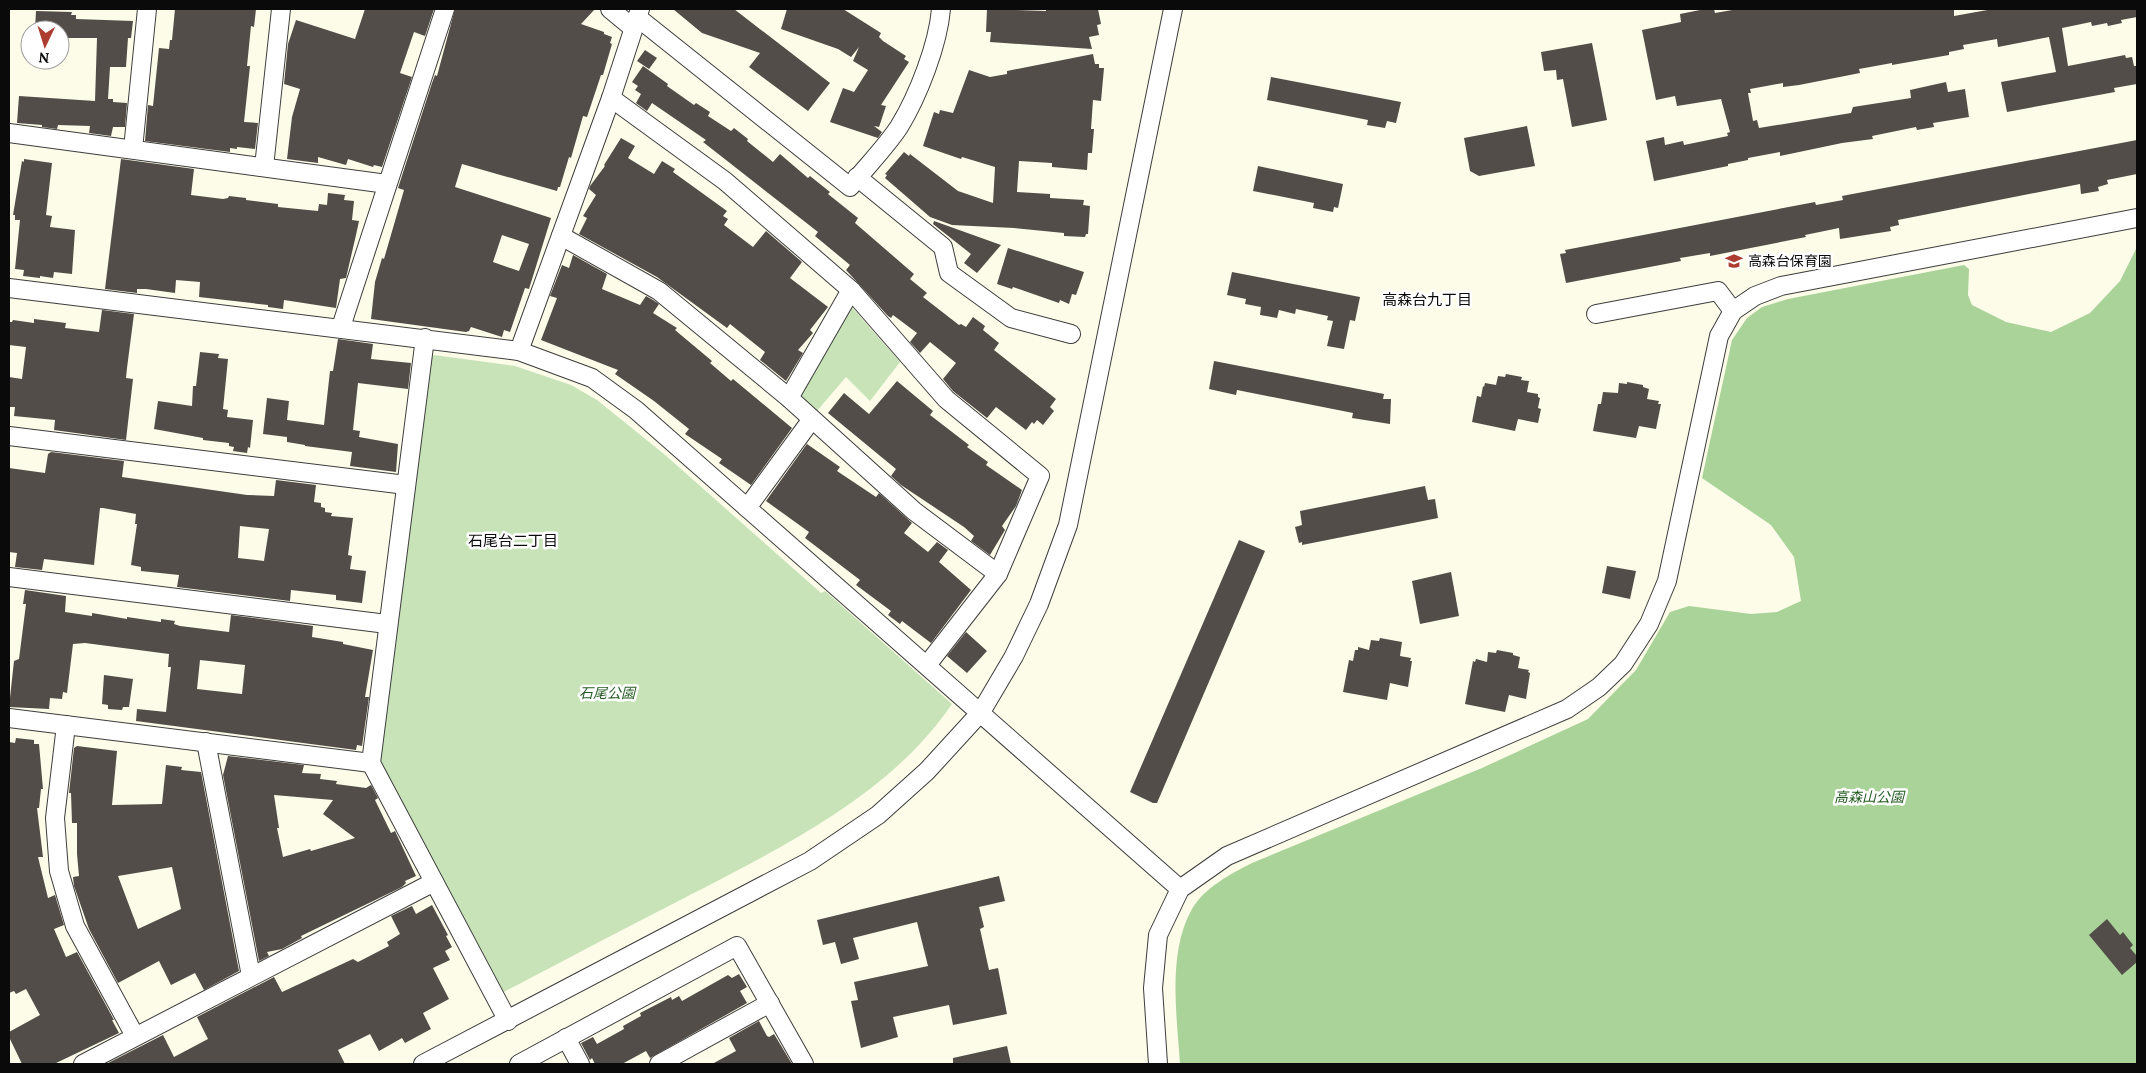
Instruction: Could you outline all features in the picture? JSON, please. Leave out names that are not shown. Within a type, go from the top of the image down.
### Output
[{"type":"street","points":[[133,149],[147,9]]},
{"type":"street","points":[[264,167],[281,9]]},
{"type":"street","points":[[341,327],[445,9]]},
{"type":"street","points":[[610,9],[637,18],[850,186],[899,127],[923,76],[939,27],[941,9]]},
{"type":"street","points":[[423,1064],[810,861],[878,815],[927,771],[981,712],[1014,656],[1039,604],[1068,525],[1173,9]]},
{"type":"street","points":[[519,351],[611,98],[637,18]]},
{"type":"street","points":[[611,98],[725,182],[851,290],[946,400],[1040,476],[998,574],[927,665]]},
{"type":"street","points":[[9,133],[387,184]]},
{"type":"street","points":[[858,178],[943,247],[949,273],[1012,318],[1071,334]]},
{"type":"street","points":[[1158,1064],[1153,988],[1158,935],[1180,889],[1228,856],[1567,709],[1599,687],[1623,664],[1649,624],[1667,582],[1719,336],[1733,311],[1755,296],[1781,286],[2137,218]]},
{"type":"street","points":[[560,236],[659,291],[789,398],[914,511],[998,574]]},
{"type":"street","points":[[9,288],[341,327],[519,351],[592,378],[636,410],[1180,889]]},
{"type":"street","points":[[789,398],[851,290]]},
{"type":"street","points":[[1596,314],[1718,290],[1733,311]]},
{"type":"street","points":[[425,338],[371,762],[508,1021]]},
{"type":"street","points":[[747,508],[812,419]]},
{"type":"street","points":[[9,436],[406,485]]},
{"type":"street","points":[[9,578],[388,624]]},
{"type":"street","points":[[9,718],[371,762]]},
{"type":"street","points":[[66,725],[55,818],[59,871],[75,926],[135,1036]]},
{"type":"street","points":[[206,742],[252,976]]},
{"type":"street","points":[[83,1064],[434,882]]},
{"type":"street","points":[[519,1064],[737,946],[804,1064]]},
{"type":"street","points":[[659,1064],[770,1003]]},
{"type":"street","points":[[566,1038],[580,1064]]},
{"type":"green space","name":"高森山公園","points":[[2137,247],[2137,1064],[1180,1064],[1176,1005],[1176,965],[1179,945],[1184,926],[1197,901],[1219,882],[1252,863],[1482,768],[1588,719],[1636,670],[1670,612],[1689,606],[1751,614],[1777,612],[1801,601],[1794,557],[1771,525],[1702,478],[1732,340],[1747,318],[1762,307],[1788,299],[1964,265],[1969,269],[1968,295],[1972,305],[2006,322],[2051,332],[2090,313],[2120,281]]},
{"type":"green space","points":[[850,305],[900,362],[870,401],[846,377],[816,412],[797,395]]},
{"type":"green space","name":"石尾公園","points":[[434,355],[515,366],[571,385],[597,400],[664,454],[821,593],[825,591],[952,704],[927,736],[898,765],[867,792],[833,815],[762,857],[502,993],[382,766],[380,756],[431,357]]},
{"type":"building","points":[[175,9],[256,9],[254,27],[251,26],[247,66],[250,66],[244,122],[258,123],[255,149],[237,147],[237,149],[230,148],[230,152],[145,141],[148,105],[153,106],[159,48],[169,49],[170,40],[172,40]]},
{"type":"building","points":[[365,9],[434,9],[425,36],[414,32],[400,73],[412,77],[382,167],[374,165],[373,167],[348,159],[346,165],[318,157],[318,163],[287,159],[292,117],[300,89],[284,84],[288,44],[296,20],[355,39]]},
{"type":"building","points":[[455,9],[595,9],[581,24],[604,32],[604,34],[612,37],[610,43],[612,44],[603,75],[601,75],[587,117],[583,116],[571,158],[569,157],[557,191],[462,164],[455,187],[551,218],[529,289],[525,288],[510,332],[504,330],[502,337],[471,327],[466,332],[371,319],[375,282],[382,258],[384,259],[404,190],[398,188],[432,83],[435,75],[437,76]],"holes":[[[502,235],[529,244],[519,271],[493,262]]]},
{"type":"building","points":[[673,9],[734,9],[830,83],[808,111],[749,67],[760,53],[702,33]]},
{"type":"building","points":[[787,9],[843,9],[881,33],[879,37],[883,41],[906,56],[904,59],[909,62],[881,105],[886,106],[879,127],[874,126],[882,132],[878,138],[830,122],[843,88],[854,92],[868,70],[853,61],[859,47],[851,57],[838,49],[781,29]]},
{"type":"building","points":[[987,9],[1046,11],[1046,9],[1098,9],[1101,24],[1097,25],[1099,35],[1089,37],[1092,49],[990,42],[991,32],[986,32]]},
{"type":"building","points":[[1700,9],[1714,9],[1715,13],[1738,9],[1954,9],[1954,16],[1993,9],[2137,9],[2137,17],[2121,20],[2122,23],[2108,26],[2107,23],[2092,26],[2091,22],[2062,28],[2068,66],[2125,55],[2126,58],[2132,57],[2134,66],[2137,66],[2137,84],[2114,88],[2115,92],[2007,112],[2001,82],[2056,72],[2049,37],[1998,47],[1997,39],[1963,45],[1964,49],[1949,52],[1949,55],[1859,69],[1860,73],[1799,85],[1783,87],[1783,83],[1750,89],[1751,93],[1748,93],[1753,121],[1757,120],[1759,128],[1851,113],[1853,107],[1911,98],[1910,90],[1946,82],[1948,92],[1965,89],[1969,117],[1933,123],[1934,127],[1917,130],[1916,127],[1872,136],[1873,139],[1842,143],[1780,156],[1780,152],[1748,158],[1748,160],[1728,164],[1728,166],[1654,181],[1646,141],[1664,137],[1665,145],[1683,141],[1684,145],[1728,136],[1727,133],[1730,132],[1721,99],[1677,106],[1675,96],[1656,100],[1642,30],[1681,22],[1680,14]]},
{"type":"building","points":[[36,11],[72,12],[71,15],[76,15],[76,19],[133,21],[131,38],[128,38],[126,67],[110,67],[108,99],[113,99],[113,102],[127,103],[125,127],[113,127],[111,136],[89,133],[90,126],[58,125],[57,129],[42,127],[42,125],[17,123],[19,96],[95,101],[97,38],[70,38],[70,20],[36,20]]},
{"type":"building","points":[[1592,43],[1607,120],[1572,127],[1563,79],[1557,80],[1556,70],[1544,71],[1541,52]]},
{"type":"building","points":[[645,50],[657,58],[649,69],[637,61]]},
{"type":"building","points":[[1093,54],[1095,64],[1099,64],[1099,68],[1104,68],[1101,101],[1093,100],[1091,129],[1094,129],[1092,153],[1088,153],[1087,170],[1052,167],[1052,163],[1019,161],[1017,192],[1050,194],[1050,198],[1084,200],[1083,205],[1090,206],[1088,234],[1085,237],[1064,236],[1064,233],[1014,228],[952,225],[930,217],[885,178],[887,175],[885,174],[904,152],[909,156],[910,154],[958,191],[993,203],[995,167],[962,157],[961,159],[923,146],[934,112],[939,114],[940,110],[953,113],[969,70],[990,77],[1007,74],[1007,71]]},
{"type":"building","points":[[643,66],[694,105],[696,103],[710,112],[708,116],[731,131],[734,128],[773,162],[780,154],[808,178],[810,176],[830,192],[828,194],[858,218],[855,223],[914,274],[910,279],[927,293],[923,297],[959,325],[961,324],[966,327],[973,317],[985,326],[983,330],[999,343],[994,350],[1056,399],[1050,407],[1054,411],[1043,425],[1037,420],[1034,424],[1032,422],[1026,430],[996,407],[987,418],[953,391],[943,379],[956,363],[930,342],[920,353],[910,342],[917,333],[893,315],[891,318],[888,316],[846,270],[850,265],[815,236],[818,232],[703,142],[706,140],[652,103],[647,111],[636,103],[641,94],[635,90],[638,86],[632,82]]},
{"type":"building","points":[[1271,77],[1401,102],[1396,123],[1387,121],[1385,128],[1367,125],[1368,120],[1267,100]]},
{"type":"building","points":[[1527,126],[1535,166],[1479,176],[1470,171],[1464,138]]},
{"type":"building","points":[[621,138],[635,146],[628,158],[654,174],[662,161],[675,169],[673,172],[727,211],[723,216],[728,219],[724,225],[753,247],[766,231],[802,262],[790,278],[828,307],[810,330],[813,333],[798,350],[803,353],[786,381],[760,360],[765,352],[730,324],[727,328],[657,277],[579,234],[587,218],[583,216],[596,195],[589,189],[590,186],[605,166]]},
{"type":"building","points":[[2137,140],[2137,174],[2107,180],[2108,184],[2098,187],[2099,191],[2081,194],[2080,184],[1898,220],[1899,225],[1890,227],[1891,231],[1840,239],[1839,228],[1805,235],[1806,237],[1710,256],[1710,253],[1680,258],[1681,261],[1566,283],[1560,254],[1566,253],[1565,250],[1815,202],[1816,205],[1843,200],[1842,196]]},
{"type":"building","points":[[24,159],[52,163],[46,215],[52,216],[50,227],[75,230],[72,274],[54,272],[53,278],[40,276],[40,278],[23,276],[24,270],[15,269],[20,220],[15,220],[15,215],[13,215],[22,161],[24,162]]},
{"type":"building","points":[[121,159],[194,169],[191,195],[223,199],[229,196],[246,198],[246,200],[278,204],[278,207],[318,211],[319,204],[327,205],[328,193],[345,195],[344,200],[354,201],[352,220],[359,221],[346,278],[340,279],[336,308],[284,300],[283,309],[268,307],[268,305],[199,297],[200,282],[176,280],[175,293],[146,289],[137,289],[137,293],[105,289]]},
{"type":"building","points":[[1258,166],[1343,184],[1338,208],[1334,207],[1333,212],[1313,208],[1314,203],[1253,191]]},
{"type":"building","points":[[934,221],[1001,245],[977,273],[964,263],[971,254],[933,224]]},
{"type":"building","points":[[1008,248],[1084,272],[1076,295],[1072,294],[1069,304],[1060,300],[1059,303],[1013,287],[1012,289],[997,284]]},
{"type":"building","points":[[573,255],[607,274],[602,289],[640,305],[646,296],[659,304],[653,313],[677,328],[675,330],[712,361],[710,363],[731,381],[733,379],[792,428],[751,485],[719,463],[722,459],[685,434],[689,429],[654,401],[615,374],[618,370],[541,340],[557,298],[550,296],[562,265],[569,268]]},
{"type":"building","points":[[1232,272],[1360,297],[1355,321],[1350,320],[1344,349],[1327,346],[1333,321],[1327,320],[1328,316],[1296,309],[1295,314],[1279,310],[1277,318],[1260,315],[1261,307],[1245,304],[1246,299],[1227,295]]},
{"type":"building","points":[[102,310],[134,314],[126,378],[133,379],[126,440],[54,430],[55,420],[14,416],[15,407],[9,407],[9,377],[22,379],[26,347],[9,345],[9,322],[13,320],[34,323],[34,319],[66,323],[65,328],[99,332]]},
{"type":"building","points":[[338,339],[373,344],[371,359],[411,363],[408,389],[358,383],[353,430],[360,431],[359,437],[398,444],[396,472],[350,466],[352,452],[305,446],[287,442],[287,437],[263,434],[267,398],[289,401],[287,420],[324,425],[330,371],[333,371]]},
{"type":"building","points":[[200,352],[219,354],[218,358],[228,359],[223,409],[228,410],[227,417],[253,420],[250,448],[248,447],[247,453],[233,451],[234,447],[229,446],[229,443],[203,440],[203,438],[154,429],[158,401],[192,406],[193,386],[196,386]]},
{"type":"building","points":[[1214,361],[1384,394],[1383,399],[1391,399],[1390,424],[1352,418],[1353,413],[1237,390],[1236,395],[1209,389]]},
{"type":"building","points":[[1506,374],[1522,377],[1521,380],[1529,381],[1527,392],[1538,394],[1540,398],[1538,408],[1541,409],[1538,423],[1518,419],[1515,431],[1472,422],[1477,396],[1481,397],[1485,383],[1496,385],[1498,376],[1505,377]]},
{"type":"building","points":[[897,381],[933,411],[930,415],[969,445],[967,447],[988,462],[986,465],[1022,490],[1016,506],[1002,526],[1005,530],[990,555],[971,541],[974,536],[964,527],[901,485],[891,476],[896,469],[828,413],[844,393],[869,414]]},
{"type":"building","points":[[1627,382],[1643,385],[1643,387],[1649,389],[1647,399],[1659,401],[1658,404],[1661,404],[1656,429],[1639,426],[1636,438],[1593,431],[1598,404],[1601,404],[1603,392],[1618,393],[1619,383],[1627,384]]},
{"type":"building","points":[[809,441],[807,444],[840,467],[837,471],[876,497],[879,493],[912,523],[904,533],[928,552],[937,542],[948,550],[939,562],[971,590],[931,643],[902,621],[900,624],[888,615],[891,611],[856,585],[860,580],[805,538],[809,532],[766,501]]},
{"type":"building","points":[[51,452],[124,461],[122,477],[247,495],[274,496],[276,480],[316,485],[314,502],[321,503],[321,507],[325,508],[325,512],[332,513],[331,516],[353,518],[348,555],[352,556],[350,569],[366,571],[362,603],[336,600],[336,595],[291,590],[290,601],[177,587],[179,575],[141,571],[141,567],[131,565],[137,524],[135,524],[136,514],[103,508],[100,508],[94,565],[44,559],[42,570],[15,567],[17,553],[9,552],[9,468],[45,473],[48,454]],"holes":[[[240,526],[269,529],[264,561],[238,558]]]},
{"type":"building","points":[[1425,486],[1428,500],[1435,499],[1438,518],[1302,545],[1302,542],[1299,543],[1295,527],[1302,525],[1300,511]]},
{"type":"building","points":[[1239,540],[1265,551],[1157,803],[1153,803],[1130,792]]},
{"type":"building","points":[[1607,566],[1636,571],[1630,599],[1602,593]]},
{"type":"building","points":[[1451,572],[1459,616],[1420,624],[1412,581]]},
{"type":"building","points":[[25,590],[66,596],[65,612],[92,616],[92,613],[161,622],[161,619],[175,621],[174,624],[180,626],[229,632],[231,615],[313,626],[312,637],[343,642],[343,644],[373,650],[365,697],[369,697],[362,746],[357,745],[356,750],[136,721],[137,709],[166,712],[171,667],[168,667],[169,654],[85,643],[73,644],[67,693],[63,692],[62,699],[50,698],[49,709],[9,707],[14,661],[19,659],[26,604],[23,604]],"holes":[[[200,660],[245,665],[242,694],[197,689]]]},
{"type":"building","points":[[966,632],[987,651],[967,673],[947,656]]},
{"type":"building","points":[[1380,638],[1402,642],[1400,656],[1411,658],[1410,661],[1412,661],[1408,687],[1390,683],[1387,700],[1343,692],[1349,660],[1353,661],[1355,650],[1358,650],[1358,647],[1369,650],[1371,640],[1379,641]]},
{"type":"building","points":[[1497,650],[1513,653],[1513,655],[1520,657],[1518,668],[1529,670],[1526,699],[1509,695],[1505,712],[1465,704],[1473,661],[1475,662],[1476,659],[1487,662],[1488,652],[1496,653]]},
{"type":"building","points":[[104,675],[133,679],[129,707],[123,707],[122,710],[108,709],[108,705],[102,704]]},
{"type":"building","points":[[16,738],[34,740],[34,744],[39,744],[43,789],[41,789],[39,808],[37,808],[43,857],[38,857],[48,898],[55,895],[64,925],[54,929],[66,957],[77,952],[114,1020],[112,1020],[119,1033],[54,1064],[22,1064],[9,1037],[9,1032],[40,1015],[26,989],[16,994],[14,991],[9,993],[9,742],[15,743]]},
{"type":"building","points":[[77,746],[117,751],[112,805],[162,804],[166,765],[182,767],[181,770],[201,772],[239,971],[204,990],[195,973],[171,985],[159,961],[118,983],[89,929],[74,886],[73,877],[79,876],[77,823],[72,823],[71,793],[69,793],[74,748]],"holes":[[[172,867],[181,909],[138,929],[118,876]]]},
{"type":"building","points":[[228,756],[304,765],[302,773],[321,774],[320,779],[337,781],[336,784],[366,788],[371,785],[378,798],[375,800],[391,833],[395,831],[416,876],[405,881],[406,883],[402,887],[301,936],[302,938],[282,949],[267,952],[269,956],[259,961],[223,775]],"holes":[[[274,795],[333,800],[323,814],[355,838],[283,857],[277,828],[279,828]]]},
{"type":"building","points":[[999,876],[1005,901],[979,907],[984,927],[980,929],[989,970],[998,968],[1007,1014],[953,1025],[949,1005],[893,1017],[898,1037],[861,1048],[851,1001],[858,1000],[854,982],[928,966],[917,922],[853,938],[859,959],[841,964],[835,942],[823,945],[817,920]]},
{"type":"building","points":[[432,905],[448,935],[446,936],[452,947],[445,951],[450,960],[433,968],[449,999],[423,1013],[431,1029],[405,1043],[402,1038],[379,1051],[370,1034],[338,1050],[345,1064],[106,1064],[163,1035],[174,1057],[208,1039],[197,1017],[274,977],[282,992],[353,959],[358,962],[389,946],[387,942],[400,934],[391,916],[412,906],[416,914]]},
{"type":"building","points":[[2107,919],[2120,935],[2123,932],[2133,945],[2130,948],[2137,956],[2137,962],[2122,975],[2089,935]]},
{"type":"building","points":[[739,974],[747,987],[740,991],[747,1003],[650,1058],[646,1051],[622,1064],[595,1064],[592,1058],[590,1060],[581,1043],[593,1037],[597,1044],[624,1029],[623,1026],[641,1016],[640,1013],[671,997],[672,1000],[679,996],[682,1001],[728,975],[732,978]]},
{"type":"building","points":[[759,1021],[767,1036],[769,1037],[774,1034],[792,1064],[712,1064],[736,1051],[729,1038]]},
{"type":"building","points":[[1007,1046],[1011,1064],[953,1064],[953,1058]]},
{"type":"place","name":"高森台保育園","points":[[1734,261]]},
{"type":"district","name":"高森台九丁目","points":[[1427,299]]},
{"type":"district","name":"石尾台二丁目","points":[[513,540]]}]
